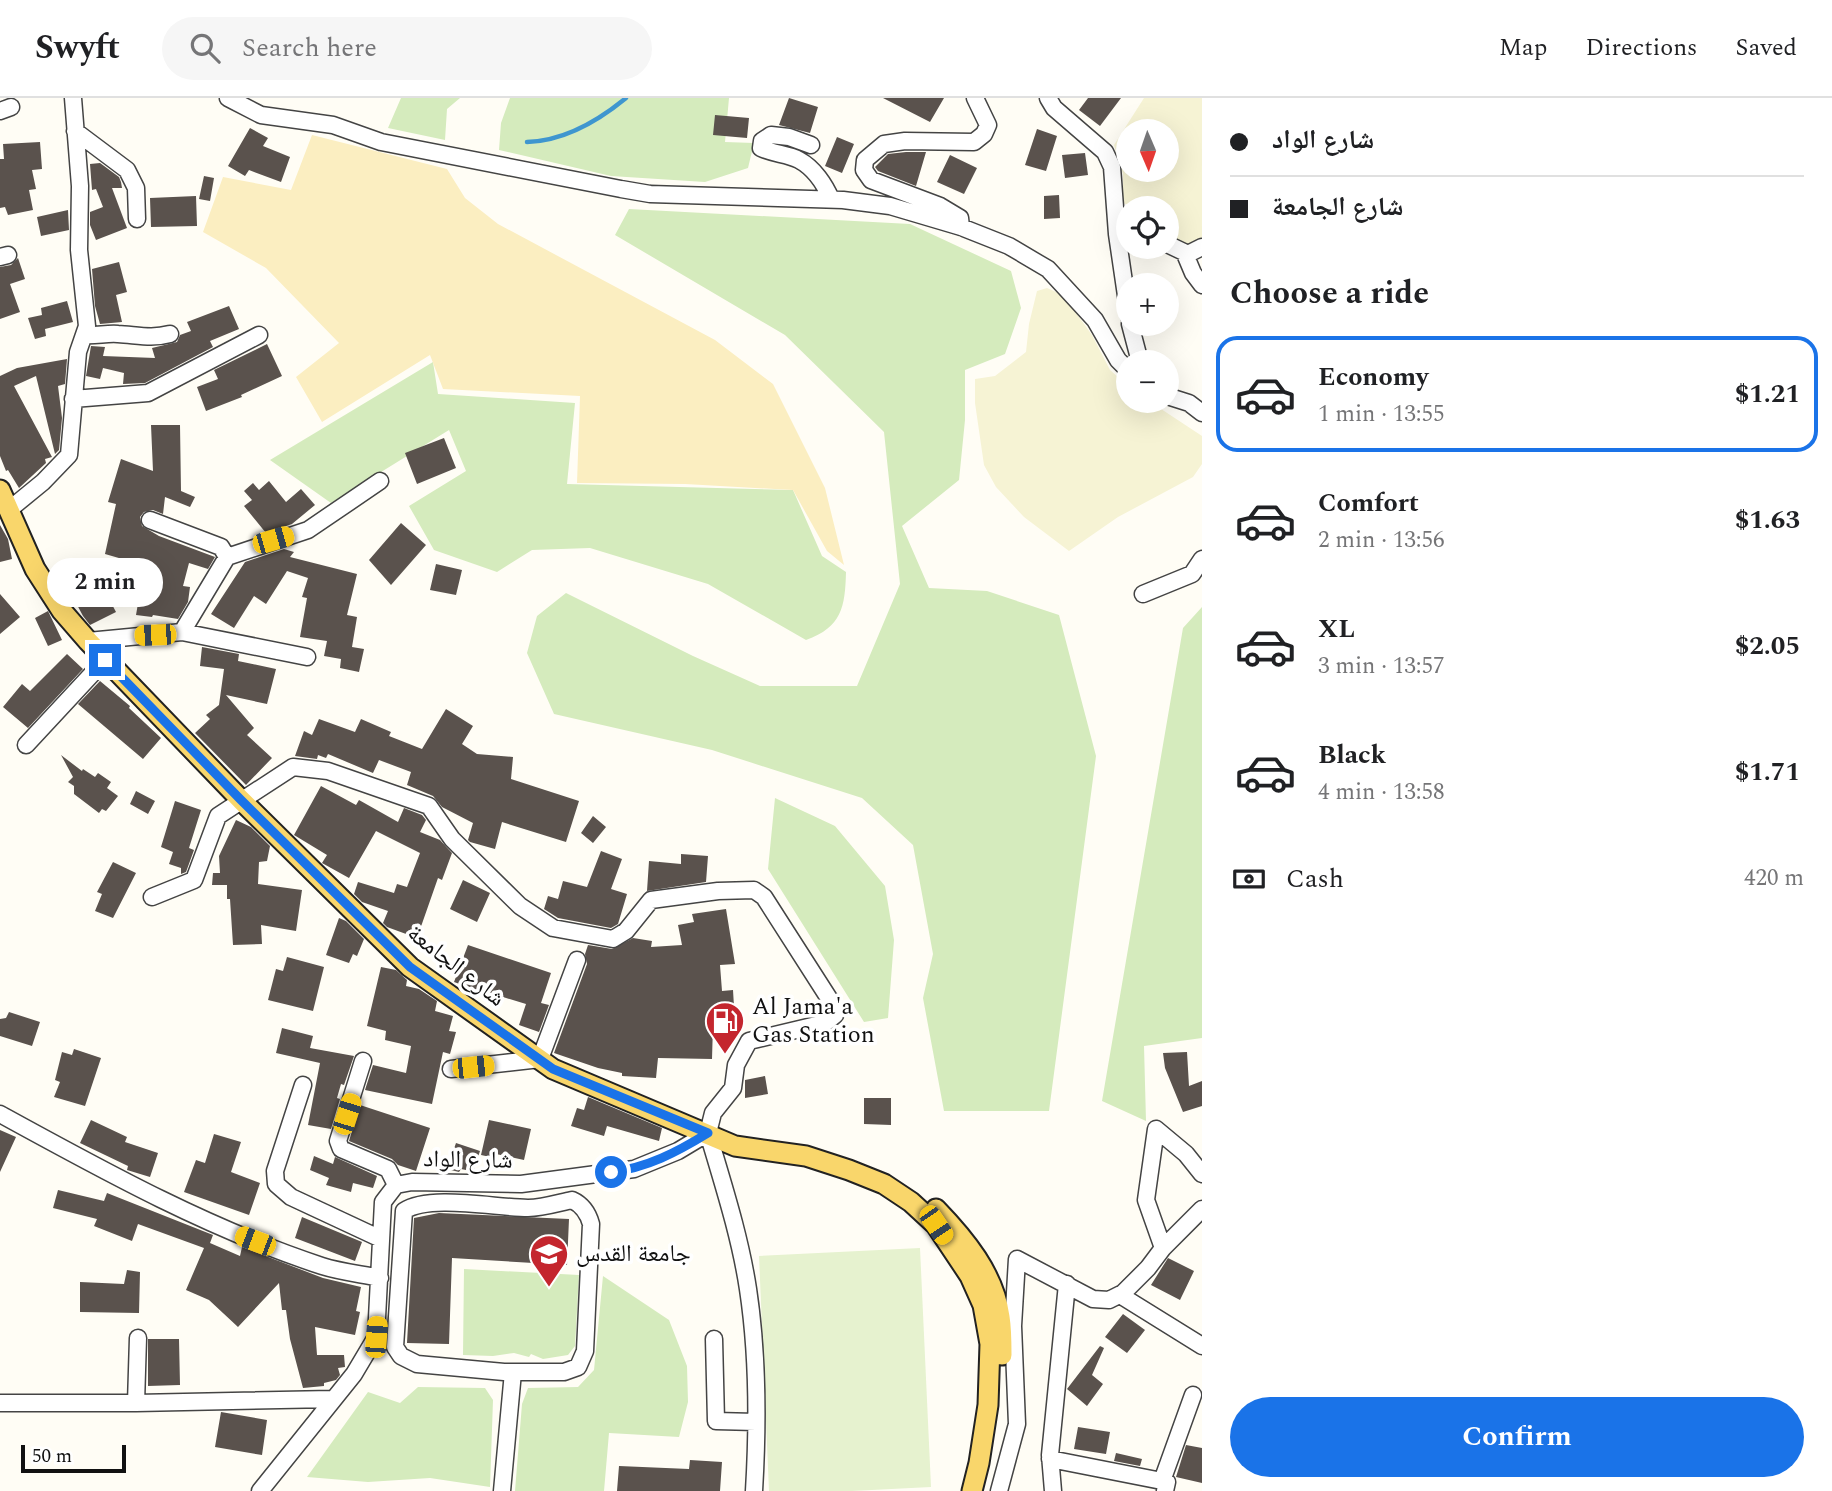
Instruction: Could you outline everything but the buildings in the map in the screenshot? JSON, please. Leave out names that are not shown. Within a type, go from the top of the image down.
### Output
[{"type":"main road","name":"شارع الجامعة","points":[[0,490],[36,569],[62,611],[105,660],[241,800],[410,967],[553,1069],[708,1133]]},
{"type":"main road","points":[[708,1133],[735,1146],[806,1156],[884,1184],[911,1202],[936,1225],[970,1276],[983,1305],[990,1344],[988,1405],[972,1491]]},
{"type":"main road","points":[[708,1133],[807,1145],[840,1153],[891,1176],[929,1202],[963,1237],[988,1279],[1000,1315],[1003,1371],[995,1437],[982,1491]]},
{"type":"street","points":[[10,509],[43,482],[69,455],[78,352],[87,326],[79,250],[80,186],[73,98]]},
{"type":"street","points":[[228,98],[261,115],[333,125],[380,142],[650,194],[831,199],[890,206],[1009,246],[1048,269],[1095,320],[1116,357]]},
{"type":"street","points":[[961,228],[960,218],[940,206],[871,180],[864,170],[865,160],[884,144],[905,141],[974,142],[984,134],[988,125],[975,98]]},
{"type":"street","points":[[1048,98],[1054,108],[1105,152],[1119,196]]},
{"type":"street","points":[[75,131],[127,170],[136,188],[137,219]]},
{"type":"street","points":[[811,145],[789,137],[771,135],[762,141],[761,148],[800,160],[824,182],[831,199]]},
{"type":"street","points":[[1185,254],[1202,247]]},
{"type":"street","points":[[1179,251],[1185,254],[1202,285]]},
{"type":"street","points":[[84,335],[99,337],[115,334],[155,338],[170,334]]},
{"type":"street","points":[[73,399],[148,393],[259,335]]},
{"type":"street","points":[[1179,400],[1189,403],[1202,413]]},
{"type":"street","points":[[182,632],[228,557],[308,530],[380,481]]},
{"type":"street","points":[[150,520],[221,547],[228,557]]},
{"type":"street","points":[[1143,594],[1192,574],[1202,559]]},
{"type":"street","points":[[88,641],[182,632],[306,657]]},
{"type":"street","points":[[26,745],[105,660]]},
{"type":"street","points":[[152,897],[194,880],[218,816],[293,767],[328,771],[429,806],[452,839],[520,906],[553,928],[613,939],[626,931],[651,900],[718,891],[754,890],[764,897],[824,991],[835,1015],[825,1023],[749,1041],[736,1065],[733,1088],[713,1113],[708,1133],[748,1288],[756,1422],[754,1491]]},
{"type":"street","points":[[451,1069],[540,1059],[577,960]]},
{"type":"street","points":[[363,1061],[338,1141],[341,1149],[388,1169],[396,1185]]},
{"type":"street","points":[[303,1085],[275,1171],[276,1184],[291,1197],[381,1239]]},
{"type":"street","points":[[0,1114],[109,1174],[232,1232],[324,1267],[380,1278]]},
{"type":"street","points":[[1163,1248],[1146,1200],[1156,1129],[1186,1154],[1202,1174]]},
{"type":"street","name":"شارع الواد","points":[[260,1491],[354,1374],[376,1337],[383,1202],[396,1185],[412,1182],[521,1184],[634,1169],[678,1152],[708,1133]]},
{"type":"street","points":[[572,1200],[588,1213],[591,1224],[583,1360],[578,1367],[564,1372],[513,1372],[417,1364],[401,1356],[396,1347],[404,1211],[414,1205],[530,1208],[572,1200]]},
{"type":"street","points":[[999,1491],[1017,1424],[1013,1326],[1017,1259],[1093,1298],[1109,1300],[1120,1295],[1148,1268],[1163,1248],[1202,1209]]},
{"type":"street","points":[[1053,1491],[1050,1459],[1068,1284]]},
{"type":"street","points":[[1120,1295],[1202,1346]]},
{"type":"street","points":[[136,1404],[138,1338]]},
{"type":"street","points":[[713,1339],[716,1421],[756,1422]]},
{"type":"street","points":[[502,1491],[513,1372]]},
{"type":"street","points":[[1050,1459],[1164,1486],[1193,1395]]},
{"type":"street","points":[[0,1403],[136,1404],[332,1399]]},
{"type":"shaded area","points":[[1144,98],[1202,98],[1202,237],[1188,245],[1179,242],[1179,196],[1123,196],[1123,182],[1180,182],[1180,119],[1131,119]]},
{"type":"shaded area","points":[[1047,288],[1063,295],[1092,335],[1110,370],[1116,375],[1116,413],[1167,413],[1202,436],[1202,464],[1193,477],[1118,517],[1069,551],[1024,517],[996,487],[984,465],[975,403],[975,379],[995,376],[1026,352],[1037,291]]},
{"type":"green space","points":[[401,98],[460,98],[447,109],[445,140],[388,128]]},
{"type":"green space","points":[[510,98],[729,98],[725,142],[754,143],[748,168],[705,182],[611,176],[499,150],[501,123]]},
{"type":"green space","points":[[629,209],[910,224],[1011,271],[1021,308],[1005,354],[965,370],[965,420],[959,480],[902,526],[929,588],[987,591],[1059,615],[1096,756],[1049,1111],[944,1111],[923,998],[933,954],[913,845],[862,798],[712,750],[554,714],[527,653],[537,616],[566,593],[760,686],[857,686],[900,584],[884,432],[785,335],[615,235]]},
{"type":"green space","points":[[433,362],[438,394],[575,403],[567,484],[793,490],[822,556],[846,572],[842,605],[834,622],[818,635],[806,640],[708,584],[590,548],[532,550],[497,572],[434,550],[409,506],[466,471],[449,430],[331,503],[270,460]]},
{"type":"green space","points":[[1202,607],[1202,1038],[1144,1046],[1146,1121],[1102,1101],[1183,628]]},
{"type":"green space","points":[[775,798],[835,826],[885,886],[894,940],[888,1018],[864,1022],[768,869]]},
{"type":"green space","points":[[920,1248],[931,1487],[769,1491],[759,1256]]},
{"type":"green space","points":[[464,1269],[579,1275],[575,1346],[568,1355],[543,1359],[531,1354],[529,1357],[514,1353],[493,1356],[463,1355]]},
{"type":"green space","points":[[603,1276],[669,1320],[687,1366],[688,1402],[679,1437],[609,1433],[604,1491],[515,1491],[522,1404],[528,1388],[578,1387],[594,1370]]},
{"type":"green space","points":[[418,1387],[485,1388],[493,1400],[490,1487],[430,1478],[368,1482],[307,1477],[368,1392],[400,1403]]},
{"type":"sand","points":[[312,135],[447,169],[465,198],[498,224],[715,340],[773,384],[825,488],[844,565],[827,551],[793,490],[685,484],[577,483],[580,396],[443,389],[430,355],[322,422],[296,377],[339,343],[266,268],[203,232],[223,177],[291,190]]},
{"type":"waterway","points":[[527,142],[567,134],[604,114],[626,98]]},
{"type":"place","name":"Al Jama'a Gas Station","points":[[725,1055]]},
{"type":"place","name":"جامعة القدس","points":[[549,1288]]},
{"type":"route","points":[[105,660],[241,800],[410,967],[553,1069],[708,1133],[678,1152],[634,1169],[611,1172]]}]
